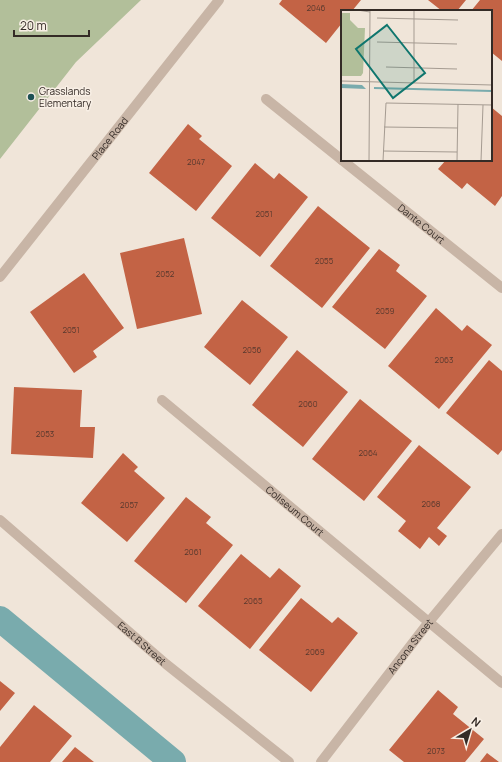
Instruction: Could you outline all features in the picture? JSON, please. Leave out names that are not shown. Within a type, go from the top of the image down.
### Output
[{"type":"street","name":"Place Road","points":[[0,276],[219,0]]},
{"type":"street","name":"Dante Court","points":[[266,99],[341,159]]},
{"type":"street","name":"Dante Court","points":[[343,161],[502,288]]},
{"type":"street","name":"Coliseum Court","points":[[162,400],[428,623],[502,683]]},
{"type":"street","name":"East B Street","points":[[0,520],[166,664],[289,762]]},
{"type":"street","name":"Ancona Street","points":[[321,762],[428,623],[502,534]]},
{"type":"green space","name":"Grasslands Elementary","points":[[0,0],[141,0],[76,62],[0,159]]},
{"type":"building","points":[[282,0],[361,0],[353,10],[341,10],[341,24],[326,43],[279,4]]},
{"type":"building","points":[[428,0],[466,0],[458,10],[441,10]]},
{"type":"building","points":[[480,0],[502,0],[502,61],[492,53],[492,10],[472,10]]},
{"type":"building","points":[[492,108],[502,116],[502,196],[495,206],[467,183],[462,189],[438,169],[445,161],[492,161]]},
{"type":"building","points":[[188,124],[202,136],[199,139],[232,166],[196,211],[149,173]]},
{"type":"building","points":[[255,163],[274,179],[279,173],[308,197],[260,257],[211,218]]},
{"type":"building","points":[[318,206],[370,248],[322,308],[270,266]]},
{"type":"building","points":[[184,238],[202,314],[137,329],[120,253]]},
{"type":"building","points":[[379,249],[400,265],[396,271],[427,296],[385,349],[332,307]]},
{"type":"building","points":[[84,273],[124,328],[93,351],[97,357],[74,373],[30,312]]},
{"type":"building","points":[[242,300],[288,337],[250,385],[204,347]]},
{"type":"building","points":[[436,308],[462,331],[467,325],[492,345],[439,409],[388,366]]},
{"type":"building","points":[[297,350],[348,392],[303,447],[252,405]]},
{"type":"building","points":[[489,360],[502,371],[502,450],[498,455],[446,413]]},
{"type":"building","points":[[14,387],[82,390],[80,427],[95,427],[93,458],[11,454]]},
{"type":"building","points":[[360,399],[412,441],[364,501],[312,459]]},
{"type":"building","points":[[419,445],[471,487],[437,528],[447,536],[439,546],[429,537],[420,549],[398,531],[406,521],[377,497]]},
{"type":"building","points":[[123,453],[138,467],[134,471],[165,498],[127,542],[81,503]]},
{"type":"building","points":[[186,497],[211,517],[206,523],[233,545],[186,603],[134,561]]},
{"type":"building","points":[[241,554],[270,578],[279,568],[301,586],[250,649],[198,606]]},
{"type":"building","points":[[301,598],[332,623],[338,617],[358,633],[311,692],[259,650]]},
{"type":"building","points":[[0,681],[15,693],[0,711]]},
{"type":"building","points":[[438,690],[458,707],[453,714],[484,739],[465,762],[404,762],[389,750]]},
{"type":"building","points":[[34,705],[72,736],[50,762],[0,762],[0,747]]},
{"type":"building","points":[[75,747],[94,762],[62,762]]},
{"type":"building","points":[[487,753],[499,762],[480,762]]},
{"type":"waterway","points":[[0,619],[173,762]]},
{"type":"place","name":"Grasslands Elementary","points":[[31,97]]}]
